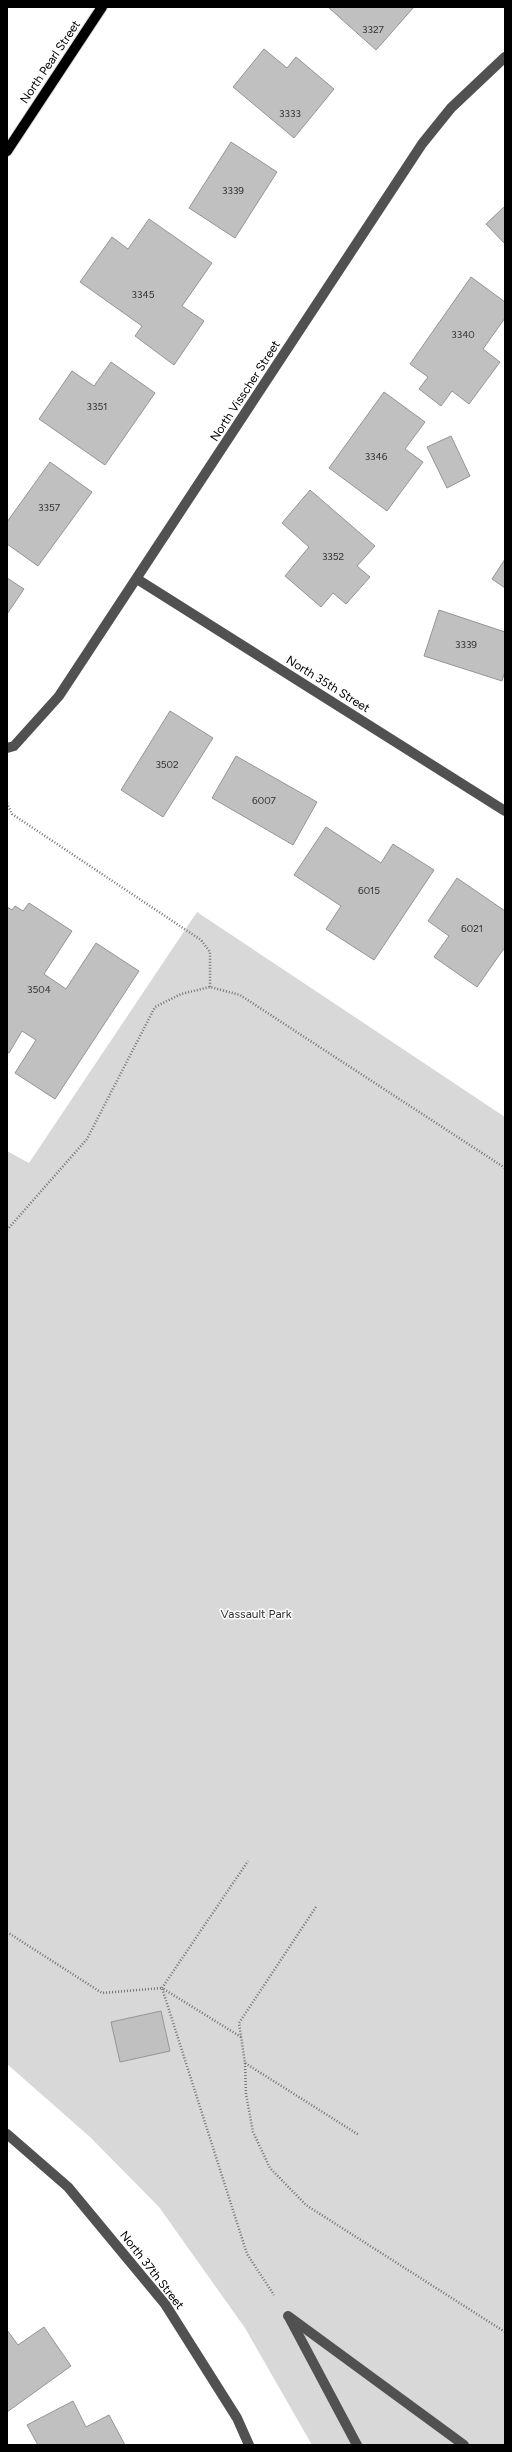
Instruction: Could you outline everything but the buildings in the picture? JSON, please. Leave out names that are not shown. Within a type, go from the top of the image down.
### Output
[{"type":"main road","name":"North Pearl Street","points":[[7,151],[102,7]]},
{"type":"street","name":"North Visscher Street","points":[[11,747],[59,696],[138,579],[422,144],[451,108],[505,57]]},
{"type":"street","name":"North 35th Street","points":[[138,579],[505,811]]},
{"type":"street","name":"North 37th Street","points":[[7,2134],[68,2187],[166,2304],[237,2418],[250,2445]]},
{"type":"street","points":[[288,2316],[357,2445]]},
{"type":"street","points":[[288,2316],[464,2445]]},
{"type":"path","points":[[7,803],[12,814],[201,940],[210,952],[210,987]]},
{"type":"path","points":[[7,1230],[87,1139],[155,1007],[181,994],[210,987],[240,995],[505,1168]]},
{"type":"path","points":[[162,1988],[248,1861]]},
{"type":"path","points":[[316,1907],[239,2023],[245,2063],[246,2094],[253,2132],[270,2168],[306,2206],[505,2332]]},
{"type":"path","points":[[7,1932],[102,1993],[162,1988],[241,2037]]},
{"type":"path","points":[[162,1988],[247,2254],[288,2316]]},
{"type":"path","points":[[245,2063],[360,2135]]},
{"type":"green space","name":"Vassault Park","points":[[197,912],[505,1117],[505,2445],[312,2445],[245,2328],[159,2207],[90,2137],[7,2064],[7,1151],[29,1163]]}]
